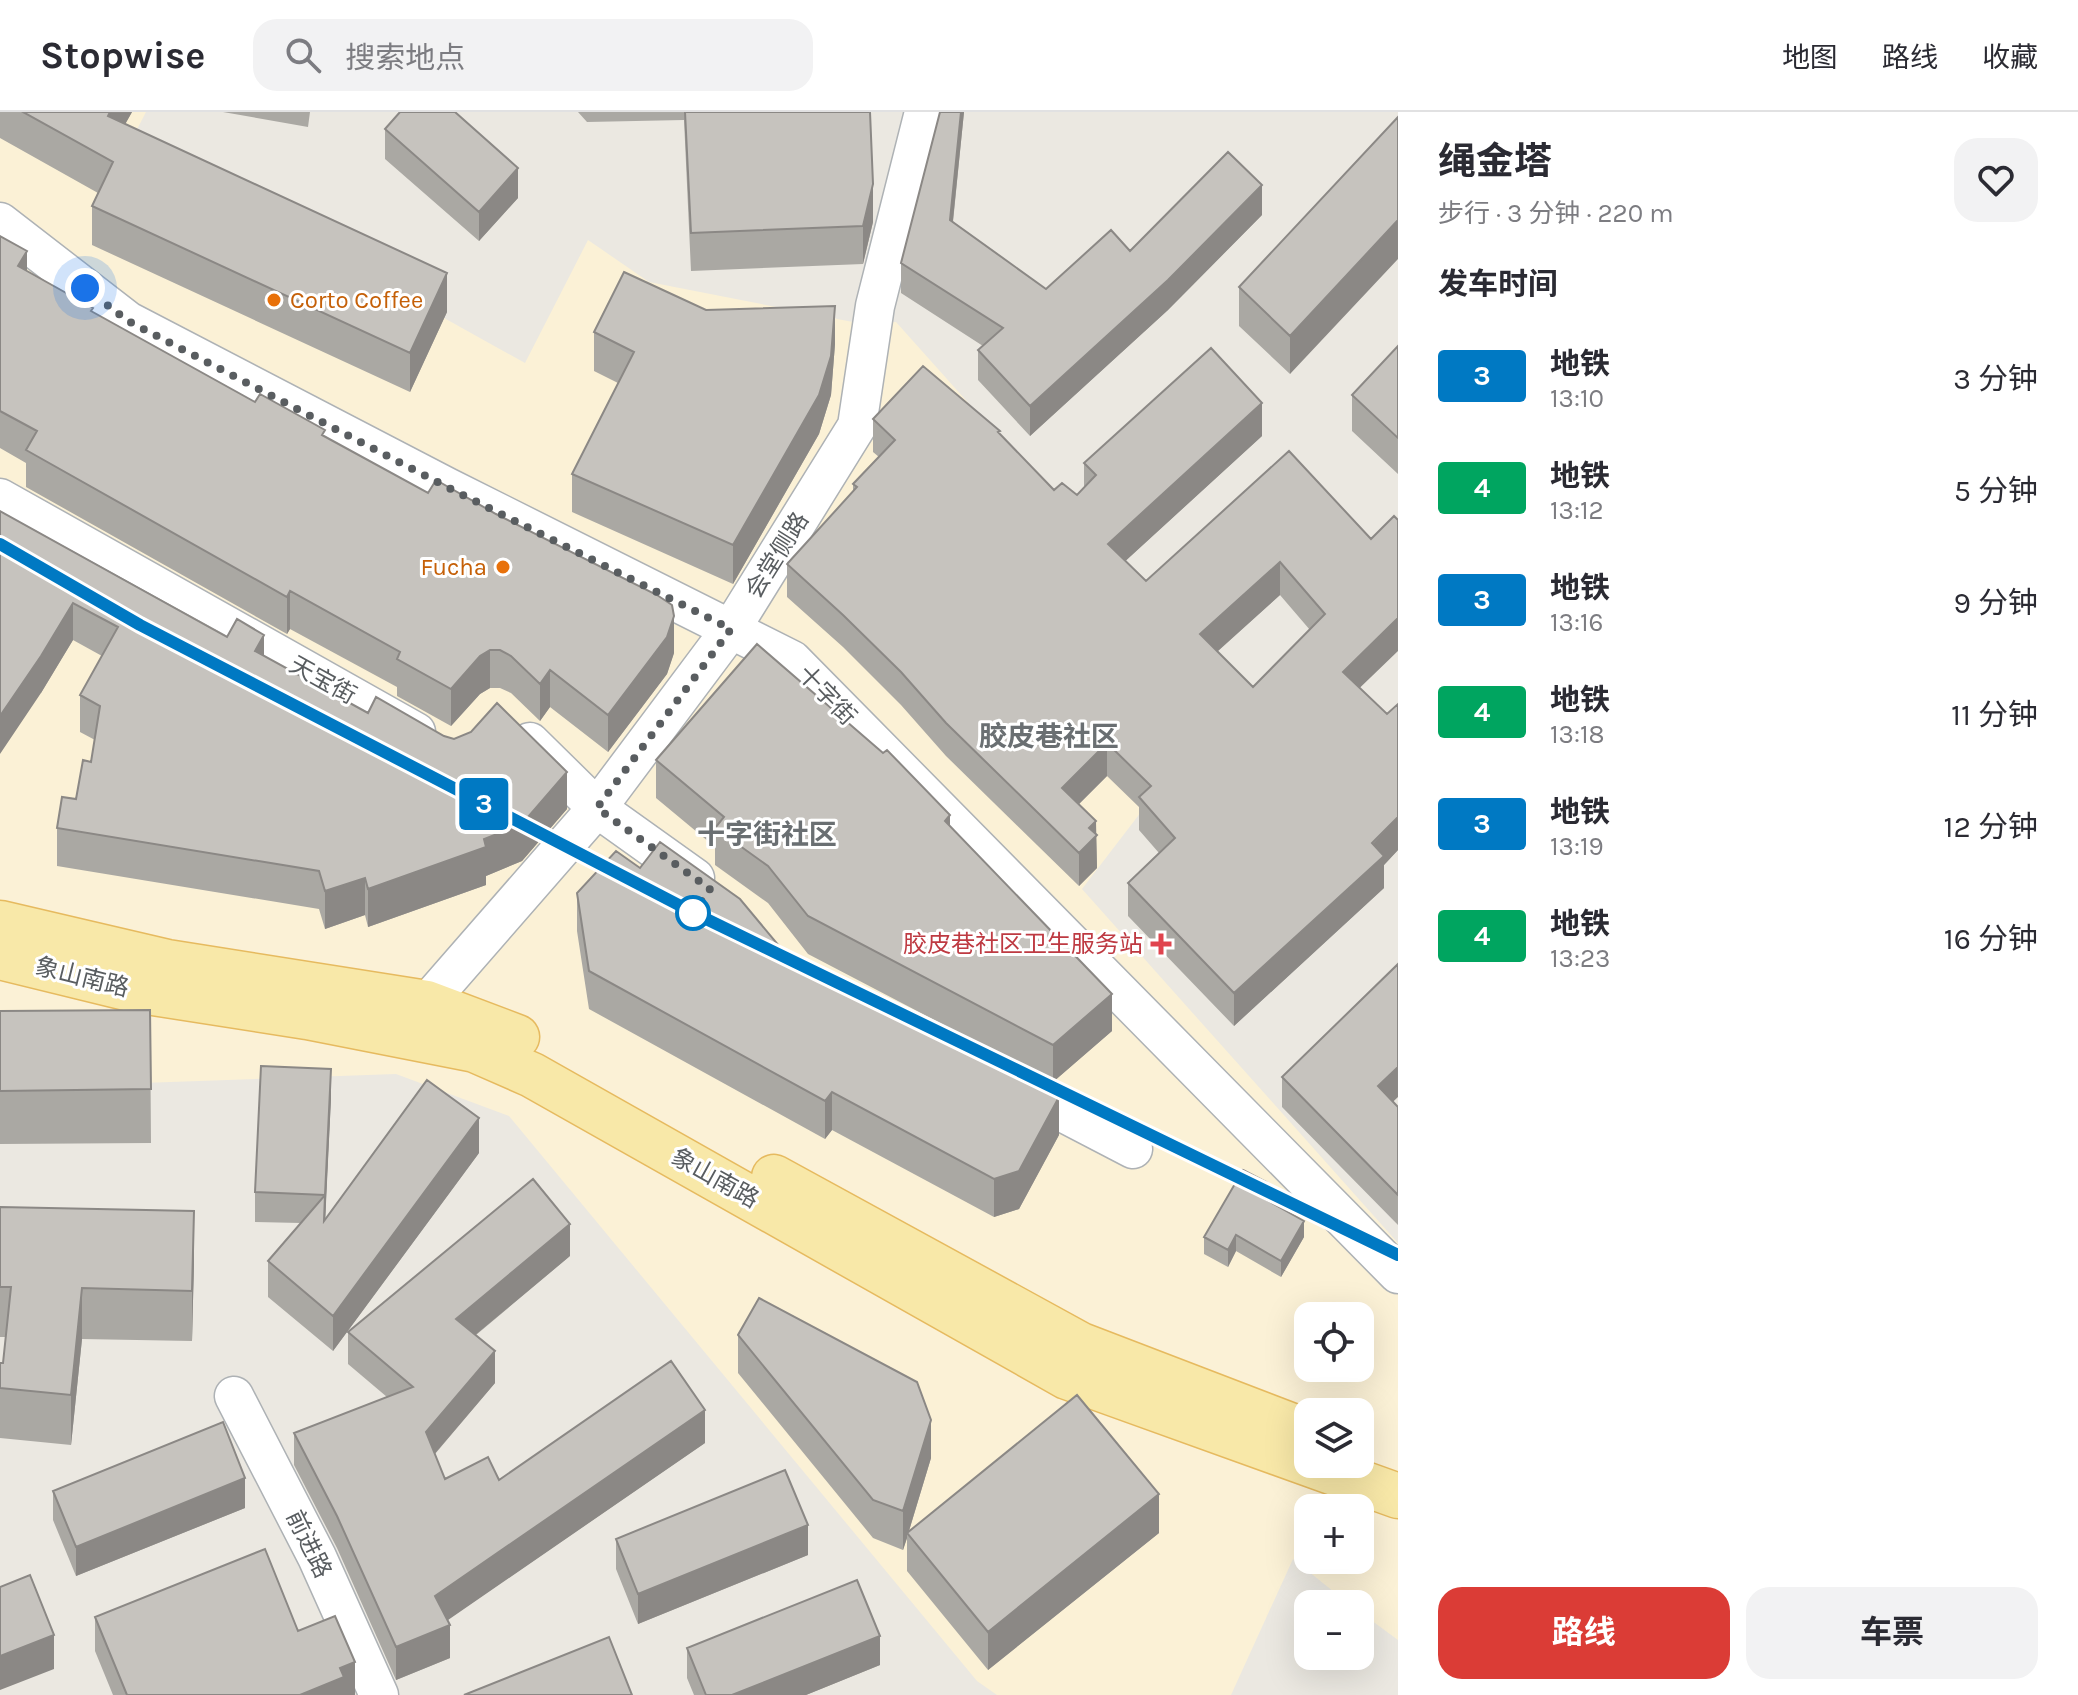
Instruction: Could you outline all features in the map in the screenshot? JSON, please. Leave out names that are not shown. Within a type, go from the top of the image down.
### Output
[{"type":"main road","name":"象山南路","points":[[0,923],[167,962],[427,1003],[512,1034],[1081,1345],[1294,1427]]},
{"type":"main road","name":"象山南路","points":[[0,957],[134,990],[307,1017],[475,1050],[532,1075],[1067,1377],[1398,1496]]},
{"type":"main road","points":[[1374,1458],[1398,1467]]},
{"type":"street","name":"会堂侧路","points":[[427,1003],[597,808],[731,629],[857,426],[875,306],[924,112]]},
{"type":"street","name":"十字街","points":[[0,222],[128,321],[447,487],[792,660],[1398,1274]]},
{"type":"street","name":"天宝街","points":[[0,498],[443,748]]},
{"type":"street","points":[[506,719],[597,808],[718,895]]},
{"type":"street","points":[[978,1067],[1133,1149]]},
{"type":"street","name":"前进路","points":[[234,1396],[317,1557],[379,1695]]},
{"type":"shaded area","points":[[0,112],[146,112],[130,143],[525,363],[588,240],[649,282],[858,323],[896,322],[1230,696],[1082,889],[1398,1243],[1398,1640],[1374,1622],[1374,1590],[1332,1590],[1312,1574],[1374,1574],[1374,1494],[1294,1494],[1294,1560],[1231,1695],[997,1695],[977,1681],[509,1116],[396,1074],[0,1088]]},
{"type":"building","points":[[23,112],[110,112],[108,116],[447,273],[410,353],[92,206],[113,162]]},
{"type":"building","points":[[400,112],[455,112],[518,168],[479,212],[385,129]]},
{"type":"building","points":[[685,112],[870,112],[873,184],[863,226],[691,233]]},
{"type":"building","points":[[940,112],[961,112],[950,220],[1046,289],[1111,230],[1130,251],[1228,152],[1262,185],[1168,280],[1030,406],[978,350],[1003,328],[901,263]]},
{"type":"building","points":[[1398,117],[1398,220],[1290,336],[1239,287]]},
{"type":"building","points":[[0,236],[27,251],[18,266],[93,308],[91,311],[255,402],[260,394],[325,430],[322,435],[428,493],[436,480],[496,514],[657,595],[672,605],[674,616],[667,637],[608,715],[550,670],[540,684],[511,656],[500,650],[490,650],[480,656],[451,689],[397,659],[400,652],[290,591],[287,597],[26,450],[37,431],[0,411]]},
{"type":"building","points":[[624,272],[706,310],[835,306],[831,356],[819,395],[733,545],[572,474],[634,352],[594,332]]},
{"type":"building","points":[[1398,346],[1398,438],[1352,395]]},
{"type":"building","points":[[1211,348],[1262,403],[1108,544],[1146,581],[1289,451],[1371,539],[1394,516],[1398,520],[1398,618],[1343,672],[1387,714],[1398,704],[1398,817],[1372,843],[1384,856],[1234,993],[1128,883],[1175,838],[1139,797],[1151,786],[1107,743],[1062,788],[1096,821],[1089,828],[1097,835],[1079,853],[946,723],[901,672],[787,564],[857,487],[853,484],[895,440],[873,419],[923,366],[1000,431],[1054,490],[1062,483],[1077,495],[1096,475],[1084,463]],"holes":[[[1280,562],[1325,614],[1253,687],[1200,634]]]},
{"type":"building","points":[[0,511],[227,637],[237,619],[264,635],[255,651],[368,713],[376,697],[454,739],[471,732],[497,703],[567,772],[522,824],[484,839],[486,847],[368,889],[365,878],[325,891],[319,871],[57,828],[62,797],[76,799],[83,760],[91,762],[100,706],[80,695],[118,627],[73,603],[0,716]]},
{"type":"building","points":[[757,644],[883,753],[887,750],[950,815],[945,821],[1112,994],[1053,1045],[808,916],[768,866],[715,828],[724,817],[656,760]]},
{"type":"building","points":[[660,842],[740,899],[784,952],[1059,1097],[1019,1171],[994,1179],[832,1092],[825,1101],[589,971],[577,893],[616,851],[640,868]]},
{"type":"building","points":[[1398,964],[1398,1067],[1378,1086],[1398,1107],[1398,1195],[1282,1077]]},
{"type":"building","points":[[150,1010],[151,1089],[0,1091],[0,1011]]},
{"type":"building","points":[[261,1066],[331,1069],[325,1195],[255,1192]]},
{"type":"building","points":[[427,1080],[479,1118],[333,1316],[268,1261],[325,1195],[324,1221]]},
{"type":"building","points":[[1243,1170],[1266,1182],[1258,1195],[1304,1221],[1281,1261],[1236,1235],[1228,1250],[1204,1237]]},
{"type":"building","points":[[533,1179],[570,1224],[456,1319],[495,1351],[426,1432],[445,1479],[488,1457],[499,1480],[671,1361],[705,1410],[435,1596],[450,1625],[396,1647],[337,1516],[294,1433],[413,1387],[348,1332]]},
{"type":"building","points":[[0,1207],[194,1211],[192,1291],[82,1288],[71,1395],[0,1388],[0,1363],[3,1363],[11,1287],[0,1287]]},
{"type":"building","points":[[759,1298],[917,1382],[931,1420],[903,1511],[873,1500],[738,1335]]},
{"type":"building","points":[[1077,1395],[1159,1494],[988,1632],[907,1533]]},
{"type":"building","points":[[223,1422],[245,1478],[76,1547],[53,1491]]},
{"type":"building","points":[[785,1470],[808,1525],[638,1594],[616,1539]]},
{"type":"building","points":[[265,1549],[298,1631],[335,1616],[355,1662],[340,1668],[344,1677],[300,1695],[127,1695],[95,1617]]},
{"type":"building","points":[[30,1575],[54,1635],[0,1656],[0,1587]]},
{"type":"building","points":[[857,1580],[880,1636],[732,1695],[706,1695],[687,1648]]},
{"type":"building","points":[[609,1637],[632,1695],[464,1695]]},
{"type":"metro line","name":"3","points":[[0,544],[140,625],[698,915],[1398,1255]]},
{"type":"place","name":"Corto Coffee","points":[[274,300]]},
{"type":"place","name":"Fucha","points":[[503,567]]},
{"type":"place","name":"胶皮巷社区卫生服务站","points":[[1161,944]]},
{"type":"district","name":"胶皮巷社区","points":[[1049,736]]},
{"type":"district","name":"十字街社区","points":[[767,834]]},
{"type":"route","points":[[85,288],[128,321],[447,487],[731,629],[597,808],[710,889],[693,913]]}]
